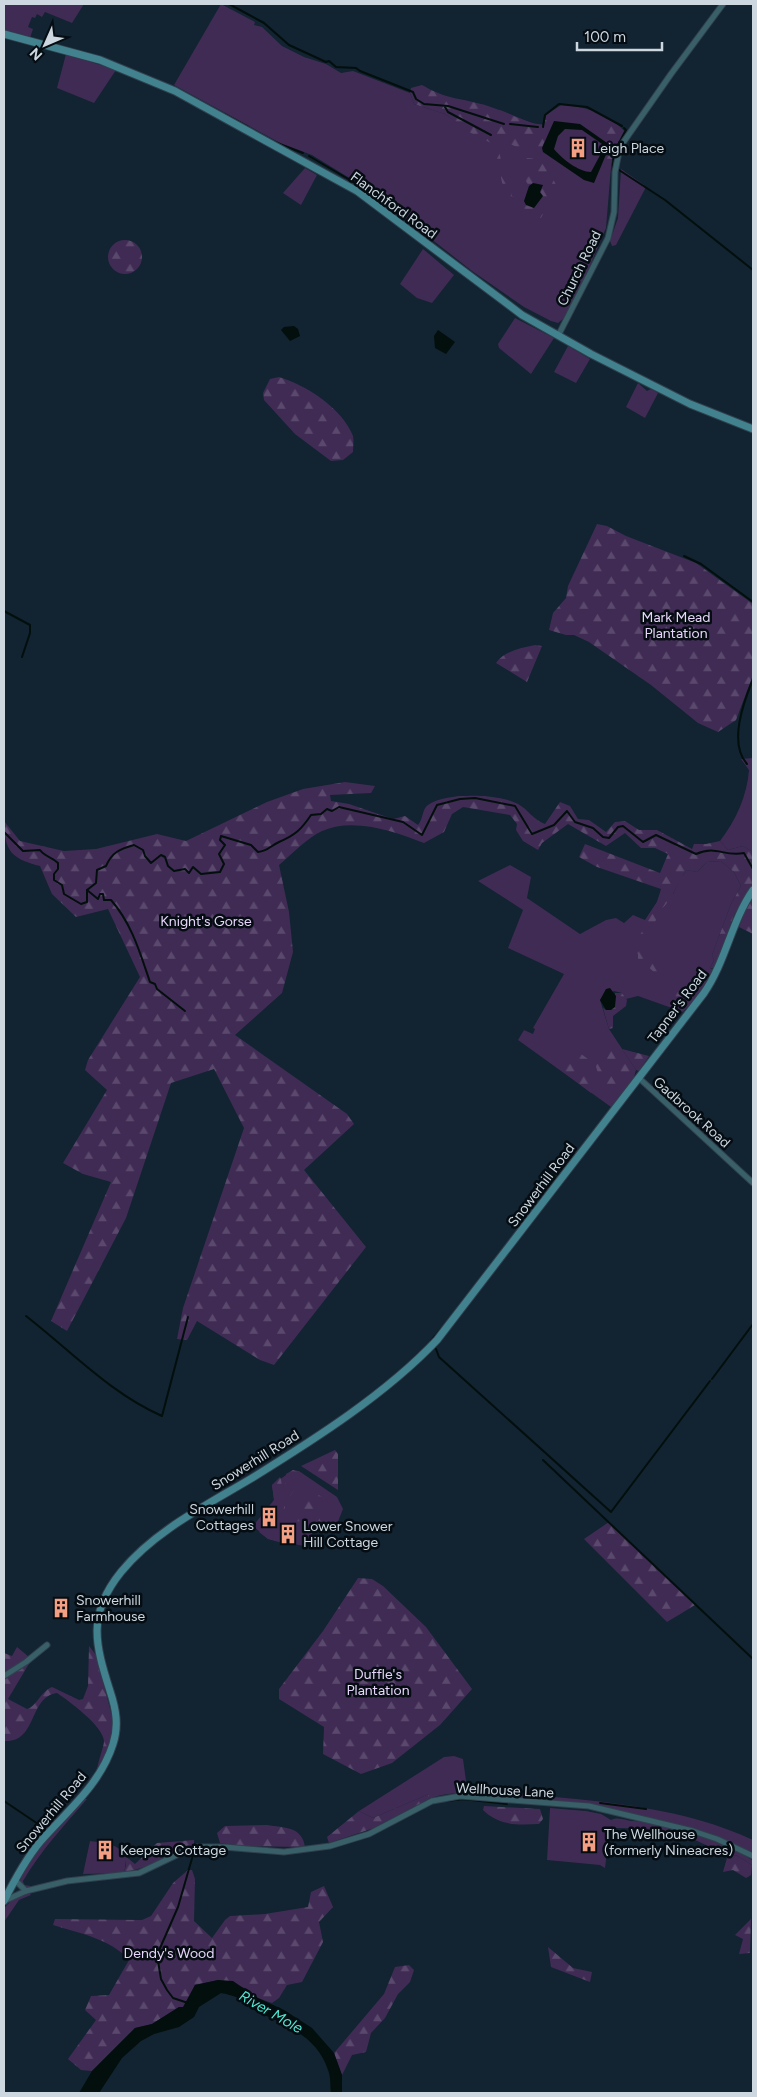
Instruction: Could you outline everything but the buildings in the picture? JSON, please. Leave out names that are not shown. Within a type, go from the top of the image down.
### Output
[{"type":"street","name":"Church Road","points":[[559,334],[608,238],[614,212],[615,166],[620,147],[723,4]]},
{"type":"street","name":"Flanchford Road","points":[[4,34],[50,45],[118,66],[196,102],[357,191],[503,303],[591,354],[690,404],[753,429]]},
{"type":"street","name":"Tapner's Road","points":[[639,1078],[714,979],[741,909],[753,890]]},
{"type":"street","name":"Gadbrook Road","points":[[639,1078],[753,1182]]},
{"type":"street","name":"Snowerhill Road","points":[[4,1901],[14,1880],[39,1843],[88,1790],[99,1775],[113,1745],[116,1733],[116,1714],[98,1654],[96,1631],[101,1603],[106,1591],[122,1571],[144,1549],[180,1522],[286,1457],[352,1411],[421,1357],[437,1340],[523,1230],[639,1078]]},
{"type":"street","points":[[4,1676],[26,1662],[47,1645]]},
{"type":"street","name":"Wellhouse Lane","points":[[4,1901],[26,1891],[68,1881],[139,1873],[185,1850],[197,1847],[210,1846],[284,1852],[330,1846],[369,1834],[432,1801],[460,1796],[589,1806],[693,1831],[717,1839],[753,1856]]},
{"type":"street","points":[[14,1880],[26,1891]]},
{"type":"green space","points":[[4,4],[84,4],[72,23],[45,12],[42,17],[37,14],[35,18],[32,17],[28,27],[33,29],[30,38],[4,31]]},
{"type":"green space","points":[[221,4],[255,22],[254,25],[262,27],[282,46],[304,57],[326,64],[341,73],[353,71],[410,93],[414,104],[445,114],[469,131],[500,110],[534,124],[544,125],[546,115],[561,105],[587,109],[611,119],[618,125],[624,131],[612,155],[606,228],[583,282],[563,319],[558,323],[551,321],[524,307],[472,271],[369,190],[312,155],[282,144],[174,85]]},
{"type":"green space","points":[[66,54],[116,70],[94,103],[57,88]]},
{"type":"green space","points":[[422,85],[439,93],[479,103],[529,122],[544,125],[545,120],[554,121],[542,147],[543,152],[539,154],[532,147],[524,150],[510,144],[499,148],[512,196],[517,198],[526,193],[524,201],[540,192],[543,186],[531,184],[529,186],[524,178],[521,168],[527,158],[538,160],[549,171],[557,186],[541,218],[513,205],[506,199],[493,144],[469,132],[445,114],[414,104],[410,93],[411,88]]},
{"type":"green space","points":[[613,121],[624,131],[615,146],[610,169],[607,169],[603,165],[610,147],[599,136],[601,132],[607,132]]},
{"type":"green space","points":[[305,168],[317,175],[301,205],[283,193]]},
{"type":"green space","points":[[621,169],[644,185],[645,189],[616,245],[612,246],[610,241],[618,218]]},
{"type":"green space","points":[[125,240],[137,245],[142,257],[137,269],[125,274],[113,269],[108,257],[113,245]]},
{"type":"green space","points":[[423,249],[454,275],[432,303],[417,298],[400,284]]},
{"type":"green space","points":[[515,318],[554,338],[531,374],[499,348],[498,344]]},
{"type":"green space","points":[[568,346],[590,359],[576,383],[554,372]]},
{"type":"green space","points":[[279,377],[311,392],[341,416],[353,436],[353,452],[343,460],[331,461],[295,434],[264,400],[263,393],[270,379]]},
{"type":"green space","points":[[638,383],[647,391],[651,389],[658,393],[645,418],[626,407]]},
{"type":"green space","name":"Mark Mead Plantation","points":[[597,524],[607,526],[626,536],[696,563],[753,604],[753,675],[736,720],[718,732],[698,723],[651,685],[589,642],[574,635],[566,635],[549,630],[553,613],[566,598],[568,586]]},
{"type":"green space","points":[[535,645],[542,646],[527,682],[496,663],[508,653]]},
{"type":"green space","points":[[753,758],[753,852],[743,846],[728,850],[720,841],[740,807],[748,780],[749,770],[741,759]]},
{"type":"green space","name":"Knight's Gorse","points":[[345,782],[375,786],[371,793],[330,795],[331,801],[349,804],[393,819],[405,816],[418,825],[426,807],[436,801],[459,796],[486,796],[518,804],[537,820],[545,824],[560,802],[570,806],[578,819],[589,820],[606,832],[615,822],[625,821],[639,830],[657,830],[692,849],[694,844],[720,841],[728,850],[743,846],[753,852],[753,885],[734,915],[715,968],[710,968],[714,960],[712,955],[731,904],[741,886],[734,872],[721,861],[707,862],[697,872],[687,870],[669,901],[660,910],[667,915],[665,919],[657,918],[643,955],[657,962],[658,967],[667,971],[656,974],[643,962],[638,963],[638,954],[631,949],[647,924],[644,922],[657,902],[661,889],[597,867],[579,857],[585,844],[660,873],[668,854],[655,848],[641,848],[625,833],[606,846],[568,824],[542,843],[538,850],[523,841],[516,830],[517,824],[510,815],[463,807],[452,814],[444,832],[424,843],[387,830],[360,825],[334,827],[316,834],[279,865],[289,912],[293,952],[282,993],[235,1035],[347,1114],[354,1124],[304,1170],[366,1247],[274,1365],[260,1360],[197,1321],[187,1340],[177,1339],[183,1308],[244,1128],[214,1069],[171,1083],[126,1218],[67,1331],[51,1321],[111,1182],[83,1174],[63,1163],[107,1090],[85,1070],[88,1060],[140,977],[108,909],[76,917],[52,894],[40,866],[16,857],[8,847],[4,831],[4,821],[20,841],[64,851],[96,849],[157,834],[186,841],[267,802],[303,789]]},
{"type":"green space","points":[[721,861],[734,872],[741,886],[731,904],[712,955],[714,960],[710,968],[713,969],[702,990],[683,1012],[638,996],[626,999],[622,993],[614,991],[600,1000],[609,1029],[636,1070],[634,1077],[611,1107],[518,1040],[524,1030],[533,1034],[535,1029],[533,1028],[564,974],[508,948],[523,910],[478,881],[510,865],[531,877],[527,898],[580,934],[606,920],[616,918],[624,923],[633,915],[645,920],[657,902],[662,889],[673,894],[680,879],[687,870],[697,872],[707,862]]},
{"type":"green space","points":[[753,897],[753,934],[739,927],[749,900]]},
{"type":"green space","points":[[693,984],[702,990],[690,1006],[686,1007],[657,997],[658,993],[692,991]]},
{"type":"green space","points":[[615,993],[622,993],[627,1000],[626,1006],[613,1016],[613,1028],[609,1029],[603,1008],[606,1010],[614,1002]]},
{"type":"green space","points":[[613,1043],[615,1046],[613,1052],[622,1055],[634,1077],[621,1094],[605,1083],[596,1067],[596,1054],[604,1051]]},
{"type":"green space","points":[[622,1049],[649,1056],[639,1071],[636,1070]]},
{"type":"green space","points":[[581,1054],[588,1059],[595,1086],[591,1093],[557,1067],[568,1055]]},
{"type":"green space","points":[[335,1450],[338,1454],[338,1490],[301,1466]]},
{"type":"green space","points":[[293,1470],[299,1471],[337,1497],[343,1509],[337,1524],[312,1533],[304,1546],[268,1539],[253,1526],[274,1500],[272,1485]]},
{"type":"green space","points":[[293,1470],[303,1474],[283,1512],[276,1535],[285,1540],[286,1544],[268,1539],[259,1532],[272,1529],[284,1508],[286,1474]]},
{"type":"green space","points":[[280,1477],[281,1490],[269,1508],[274,1500],[272,1485]]},
{"type":"green space","points":[[312,1491],[322,1497],[318,1506],[318,1513],[320,1520],[326,1528],[312,1533],[307,1540],[301,1537],[301,1529],[296,1525],[304,1503]]},
{"type":"green space","points":[[609,1522],[695,1605],[667,1622],[584,1539]]},
{"type":"green space","name":"Duffle's Plantation","points":[[358,1578],[372,1579],[383,1586],[426,1627],[472,1689],[440,1725],[392,1763],[361,1774],[323,1754],[324,1727],[279,1699],[279,1689],[323,1631]]},
{"type":"green space","points":[[89,1646],[96,1655],[115,1728],[111,1745],[97,1772],[104,1744],[102,1735],[85,1714],[57,1693],[48,1696],[41,1702],[23,1735],[15,1740],[4,1741],[4,1653],[12,1656],[17,1647],[29,1657],[30,1662],[8,1699],[27,1709],[44,1692],[52,1687],[79,1700],[83,1699],[88,1686]]},
{"type":"green space","points":[[454,1756],[463,1759],[467,1788],[526,1794],[522,1798],[510,1798],[464,1793],[441,1795],[429,1799],[429,1794],[373,1818],[359,1811],[444,1757]]},
{"type":"green space","points":[[429,1794],[429,1799],[374,1828],[329,1843],[327,1837],[359,1811],[373,1818]]},
{"type":"green space","points":[[535,1795],[646,1808],[701,1820],[753,1840],[753,1852],[688,1827],[583,1803],[543,1801]]},
{"type":"green space","points":[[84,1799],[87,1799],[37,1859],[23,1881],[24,1885],[31,1886],[26,1888],[20,1881],[30,1858],[47,1837]]},
{"type":"green space","points":[[484,1806],[540,1809],[543,1819],[539,1824],[502,1822],[483,1810]]},
{"type":"green space","points":[[550,1808],[586,1811],[601,1814],[611,1820],[649,1822],[680,1828],[739,1852],[752,1860],[752,1865],[736,1855],[727,1858],[713,1849],[686,1837],[657,1830],[626,1828],[610,1828],[605,1868],[600,1865],[547,1860]]},
{"type":"green space","points":[[267,1825],[291,1829],[300,1835],[305,1847],[243,1846],[220,1843],[217,1833],[225,1826]]},
{"type":"green space","points":[[194,1840],[194,1844],[151,1865],[124,1873],[126,1865],[124,1855],[135,1864],[157,1843]]},
{"type":"green space","points":[[90,1841],[105,1843],[118,1848],[125,1857],[124,1873],[83,1874]]},
{"type":"green space","points":[[736,1855],[752,1865],[751,1875],[746,1878],[733,1870],[723,1872],[727,1858]]},
{"type":"green space","name":"Dendy's Wood","points":[[188,1870],[192,1870],[195,1879],[194,1921],[212,1938],[230,1916],[265,1914],[308,1907],[311,1892],[324,1886],[333,1907],[319,1922],[323,1942],[302,1982],[287,1985],[279,1998],[272,2003],[258,1998],[245,1988],[218,1980],[195,1985],[184,2007],[179,2007],[152,2024],[135,2028],[92,2071],[81,2070],[68,2059],[96,2020],[85,2010],[91,1996],[109,1995],[129,1960],[122,1953],[104,1942],[53,1925],[55,1919],[142,1920],[151,1916],[173,1883]]},
{"type":"green space","points":[[29,1893],[31,1895],[19,1900],[4,1922],[4,1908],[11,1901]]},
{"type":"green space","points":[[751,1919],[750,1953],[739,1954],[743,1939],[735,1935]]},
{"type":"green space","points":[[548,1947],[573,1968],[592,1972],[590,1982],[551,1967]]},
{"type":"green space","points":[[409,1965],[414,1970],[410,1982],[398,1994],[385,2018],[371,2033],[366,2052],[352,2055],[342,2075],[334,2053],[384,1994],[395,1967]]},
{"type":"water","points":[[554,121],[580,124],[610,145],[594,183],[584,180],[543,152],[542,148]],"holes":[[[565,129],[582,130],[605,146],[591,172],[581,170],[571,164],[554,149],[558,136]]]},
{"type":"water","points":[[533,183],[543,185],[540,192],[543,196],[534,208],[526,205],[524,201],[529,186]]},
{"type":"water","points":[[294,326],[298,329],[300,336],[290,341],[281,330],[284,327]]},
{"type":"water","points":[[438,330],[455,342],[446,354],[435,348],[434,336]]},
{"type":"water","points":[[610,988],[616,996],[615,1007],[611,1010],[606,1010],[600,1000],[606,989]]},
{"type":"water","name":"River Mole","points":[[218,1980],[233,1981],[258,1998],[284,2010],[312,2028],[334,2053],[342,2075],[342,2093],[331,2093],[329,2073],[322,2057],[306,2038],[285,2025],[250,2008],[246,2002],[234,1996],[221,1993],[199,2007],[194,2017],[179,2027],[154,2034],[141,2041],[122,2058],[99,2093],[79,2093],[92,2071],[135,2028],[152,2024],[179,2007],[183,2007],[195,1985]]},
{"type":"waterway","points":[[229,4],[264,23],[289,45],[326,62],[329,61],[336,67],[356,68],[413,92],[416,99],[424,104],[448,106],[504,124]]},
{"type":"waterway","points":[[543,127],[545,115],[559,104],[587,107],[622,126]]},
{"type":"waterway","points":[[445,107],[448,112],[491,135]]},
{"type":"waterway","points":[[224,114],[248,127]]},
{"type":"waterway","points":[[510,124],[538,127]]},
{"type":"waterway","points":[[613,167],[614,153],[626,130],[624,128]]},
{"type":"waterway","points":[[272,141],[303,153]]},
{"type":"waterway","points":[[309,156],[374,194],[393,210]]},
{"type":"waterway","points":[[619,170],[665,200],[753,270]]},
{"type":"waterway","points":[[684,556],[701,564],[753,602]]},
{"type":"waterway","points":[[4,611],[30,625],[30,633],[22,657]]},
{"type":"waterway","points":[[747,764],[741,755],[738,734],[742,710],[753,679]]},
{"type":"waterway","points":[[4,832],[23,851],[40,850],[58,863],[54,880],[62,885],[64,894],[81,904],[87,902],[87,890],[96,883],[97,870],[106,866],[111,857],[117,852],[134,845],[143,850],[151,863],[161,855],[165,857],[168,866],[174,871],[185,869],[189,873],[193,867],[201,874],[220,872],[224,864],[219,854],[225,845],[220,840],[221,836],[251,845],[258,852],[294,834],[311,815],[321,814],[327,809],[332,811],[339,807],[403,822],[422,835],[437,805],[460,799],[475,798],[515,806],[532,834],[554,825],[567,811],[575,822],[593,828],[603,837],[609,838],[618,827],[623,826],[643,842],[656,835],[696,854],[709,851],[731,854],[744,853],[753,869],[753,877]]},
{"type":"waterway","points":[[87,890],[98,899],[100,894],[103,894],[104,900],[111,900],[130,929],[150,982],[155,984],[157,989],[185,1011]]},
{"type":"waterway","points":[[541,1199],[574,1154]]},
{"type":"waterway","points":[[26,1316],[125,1396],[162,1416],[188,1317]]},
{"type":"waterway","points":[[712,1379],[753,1324]]},
{"type":"waterway","points":[[431,1341],[441,1329]]},
{"type":"waterway","points":[[436,1349],[439,1357],[611,1512],[710,1381]]},
{"type":"waterway","points":[[543,1460],[753,1659]]},
{"type":"waterway","points":[[447,1801],[463,1799],[507,1804]]},
{"type":"waterway","points":[[4,1801],[41,1826]]},
{"type":"waterway","points":[[600,1803],[646,1809]]},
{"type":"waterway","points":[[188,2003],[173,1998],[167,1990],[161,1979],[157,1955],[178,1907],[193,1855]]},
{"type":"place","name":"Leigh Place","points":[[578,148]]},
{"type":"place","name":"Snowerhill Cottages","points":[[269,1517]]},
{"type":"place","name":"Lower Snower Hill Cottage","points":[[288,1534]]},
{"type":"place","name":"Snowerhill Farmhouse","points":[[61,1608]]},
{"type":"place","name":"The Wellhouse (formerly Nineacres)","points":[[589,1842]]},
{"type":"place","name":"Keepers Cottage","points":[[105,1850]]}]
